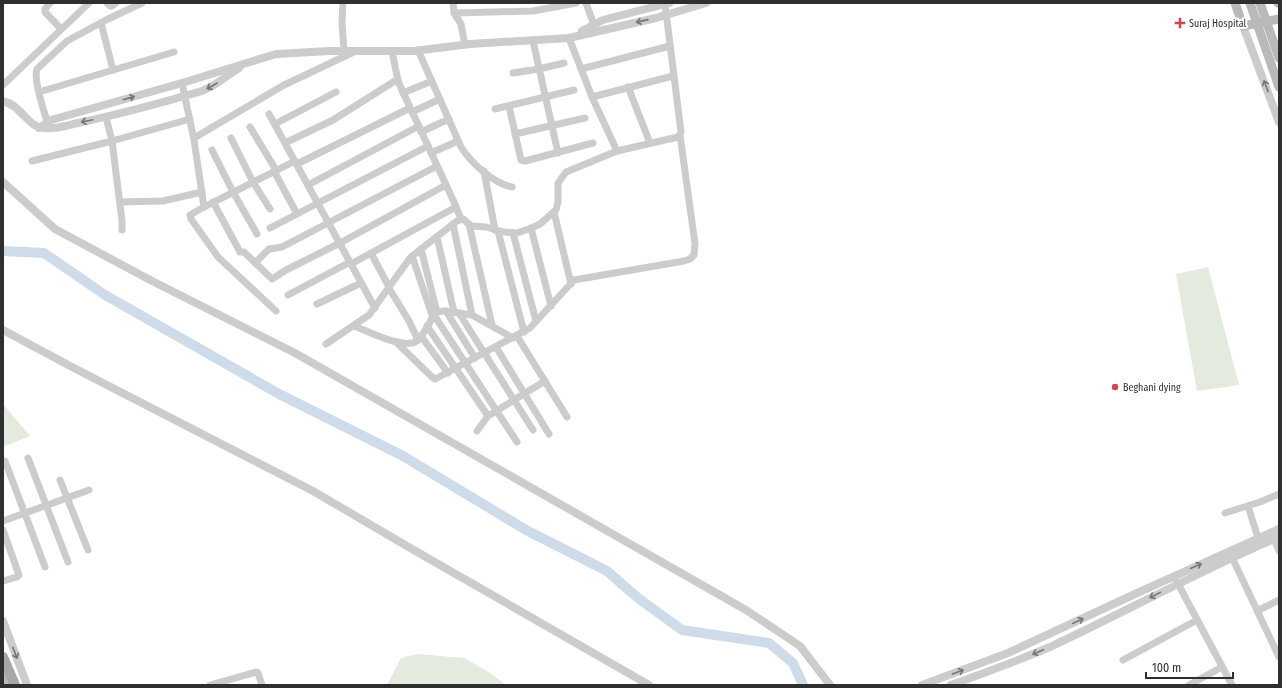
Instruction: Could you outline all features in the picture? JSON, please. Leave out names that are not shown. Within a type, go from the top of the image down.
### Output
[{"type":"main road","points":[[1235,3],[1243,26],[1279,19]]},
{"type":"main road","points":[[1250,3],[1279,87]]},
{"type":"main road","points":[[1260,3],[1279,58]]},
{"type":"main road","points":[[3,657],[15,685]]},
{"type":"main road","points":[[3,674],[7,685]]},
{"type":"street","points":[[50,3],[46,7],[45,12],[61,29]]},
{"type":"street","points":[[3,85],[89,3]]},
{"type":"street","points":[[106,3],[112,6],[116,3]]},
{"type":"street","points":[[47,122],[39,92],[36,74],[37,69],[67,41],[142,3]]},
{"type":"street","points":[[343,3],[342,23],[344,51]]},
{"type":"street","points":[[453,3],[454,14],[461,24],[465,45]]},
{"type":"street","points":[[454,14],[534,11],[576,3]]},
{"type":"street","points":[[586,3],[594,25]]},
{"type":"street","points":[[40,128],[47,122],[276,54],[418,50],[465,45],[568,38],[656,18],[706,3]]},
{"type":"street","points":[[1278,3],[1279,11]]},
{"type":"street","points":[[396,342],[433,379],[437,378],[524,332],[536,322],[574,280],[684,261],[690,259],[694,255],[695,244],[680,135],[682,132],[673,76],[666,15],[667,4],[654,5],[603,20],[568,38]]},
{"type":"street","points":[[654,5],[656,18]]},
{"type":"street","points":[[101,23],[113,70]]},
{"type":"street","points":[[1243,26],[1279,122]]},
{"type":"street","points":[[568,38],[592,97],[617,151]]},
{"type":"street","points":[[533,41],[558,153]]},
{"type":"street","points":[[581,69],[670,46]]},
{"type":"street","points":[[418,50],[458,141],[466,155],[484,171],[504,185],[512,187]]},
{"type":"street","points":[[194,138],[284,85],[357,51]]},
{"type":"street","points":[[392,51],[398,79],[403,93],[456,207],[460,219]]},
{"type":"street","points":[[39,92],[174,52]]},
{"type":"street","points":[[513,73],[539,70],[564,63]]},
{"type":"street","points":[[3,101],[9,102],[40,128],[57,128],[106,117],[185,96],[208,88],[244,64]]},
{"type":"street","points":[[592,97],[673,76]]},
{"type":"street","points":[[285,144],[333,120],[398,79]]},
{"type":"street","points":[[403,93],[432,81]]},
{"type":"street","points":[[182,83],[194,138],[204,207]]},
{"type":"street","points":[[628,87],[650,143]]},
{"type":"street","points":[[495,109],[546,98],[574,90]]},
{"type":"street","points":[[275,124],[336,92]]},
{"type":"street","points":[[276,311],[218,257],[190,219],[190,215],[275,171],[411,110],[440,99]]},
{"type":"street","points":[[509,106],[521,160],[526,161],[593,144]]},
{"type":"street","points":[[269,114],[375,308]]},
{"type":"street","points":[[106,117],[112,141],[122,230]]},
{"type":"street","points":[[515,134],[584,118]]},
{"type":"street","points":[[32,162],[190,119]]},
{"type":"street","points":[[308,185],[420,129],[449,119]]},
{"type":"street","points":[[250,127],[297,214]]},
{"type":"street","points":[[460,219],[463,219],[471,226],[486,227],[504,232],[517,233],[531,228],[540,224],[556,210],[558,202],[558,183],[563,174],[566,172],[617,151],[678,137],[680,135]]},
{"type":"street","points":[[231,138],[253,182],[270,209]]},
{"type":"street","points":[[270,228],[430,150],[458,141]]},
{"type":"street","points":[[212,150],[233,192],[257,234]]},
{"type":"street","points":[[255,263],[269,249],[282,247],[437,166]]},
{"type":"street","points":[[484,171],[496,230],[524,332]]},
{"type":"street","points":[[3,182],[55,229],[152,282],[296,354],[746,610],[800,646],[830,685]]},
{"type":"street","points":[[213,202],[240,252],[244,252],[272,279],[286,270],[340,243],[446,185]]},
{"type":"street","points":[[120,202],[163,201],[202,192]]},
{"type":"street","points":[[288,295],[371,253],[456,207]]},
{"type":"street","points":[[554,212],[570,284]]},
{"type":"street","points":[[326,344],[366,318],[375,308],[412,256],[460,219]]},
{"type":"street","points":[[453,224],[472,314]]},
{"type":"street","points":[[469,224],[492,325]]},
{"type":"street","points":[[531,228],[551,306]]},
{"type":"street","points":[[513,233],[536,322]]},
{"type":"street","points":[[437,237],[453,312],[475,358]]},
{"type":"street","points":[[421,249],[435,315]]},
{"type":"street","points":[[371,253],[389,288],[409,321],[420,338],[448,373]]},
{"type":"street","points":[[412,256],[435,315],[517,442]]},
{"type":"street","points":[[317,304],[361,282]]},
{"type":"street","points":[[453,312],[485,353],[533,430]]},
{"type":"street","points":[[354,326],[396,342],[410,344],[420,338],[435,315],[453,312],[472,314],[515,337],[567,417]]},
{"type":"street","points":[[427,326],[488,416]]},
{"type":"street","points":[[3,330],[79,371],[312,491],[412,550],[649,685]]},
{"type":"street","points":[[496,347],[549,434]]},
{"type":"street","points":[[477,431],[488,416],[545,381]]},
{"type":"street","points":[[28,458],[68,562]]},
{"type":"street","points":[[5,461],[45,567]]},
{"type":"street","points":[[60,480],[88,550]]},
{"type":"street","points":[[3,521],[89,490]]},
{"type":"street","points":[[1225,513],[1279,494]]},
{"type":"street","points":[[1248,506],[1258,538]]},
{"type":"street","points":[[951,685],[999,668],[1049,647],[1178,584],[1258,538],[1279,529]]},
{"type":"street","points":[[3,531],[19,575],[3,581]]},
{"type":"street","points":[[922,685],[1008,653],[1174,576],[1276,538],[1279,551]]},
{"type":"street","points":[[1230,555],[1278,654]]},
{"type":"street","points":[[1174,576],[1232,685]]},
{"type":"street","points":[[1257,612],[1279,600]]},
{"type":"street","points":[[1123,660],[1197,620]]},
{"type":"street","points":[[3,621],[27,685]]},
{"type":"street","points":[[1189,685],[1222,667]]},
{"type":"street","points":[[213,685],[256,672],[259,674],[262,685]]},
{"type":"shaded area","points":[[1208,267],[1239,385],[1197,391],[1176,274]]},
{"type":"shaded area","points":[[3,404],[30,436],[3,447]]},
{"type":"shaded area","points":[[418,654],[464,658],[492,674],[505,685],[387,685],[401,658]]},
{"type":"waterway","points":[[3,251],[44,253],[105,295],[281,395],[403,456],[526,530],[607,571],[638,598],[682,630],[769,643],[793,663],[803,685]]},
{"type":"place","name":"Suraj Hospital","points":[[1180,23]]},
{"type":"place","name":"Beghani dying","points":[[1115,387]]}]
